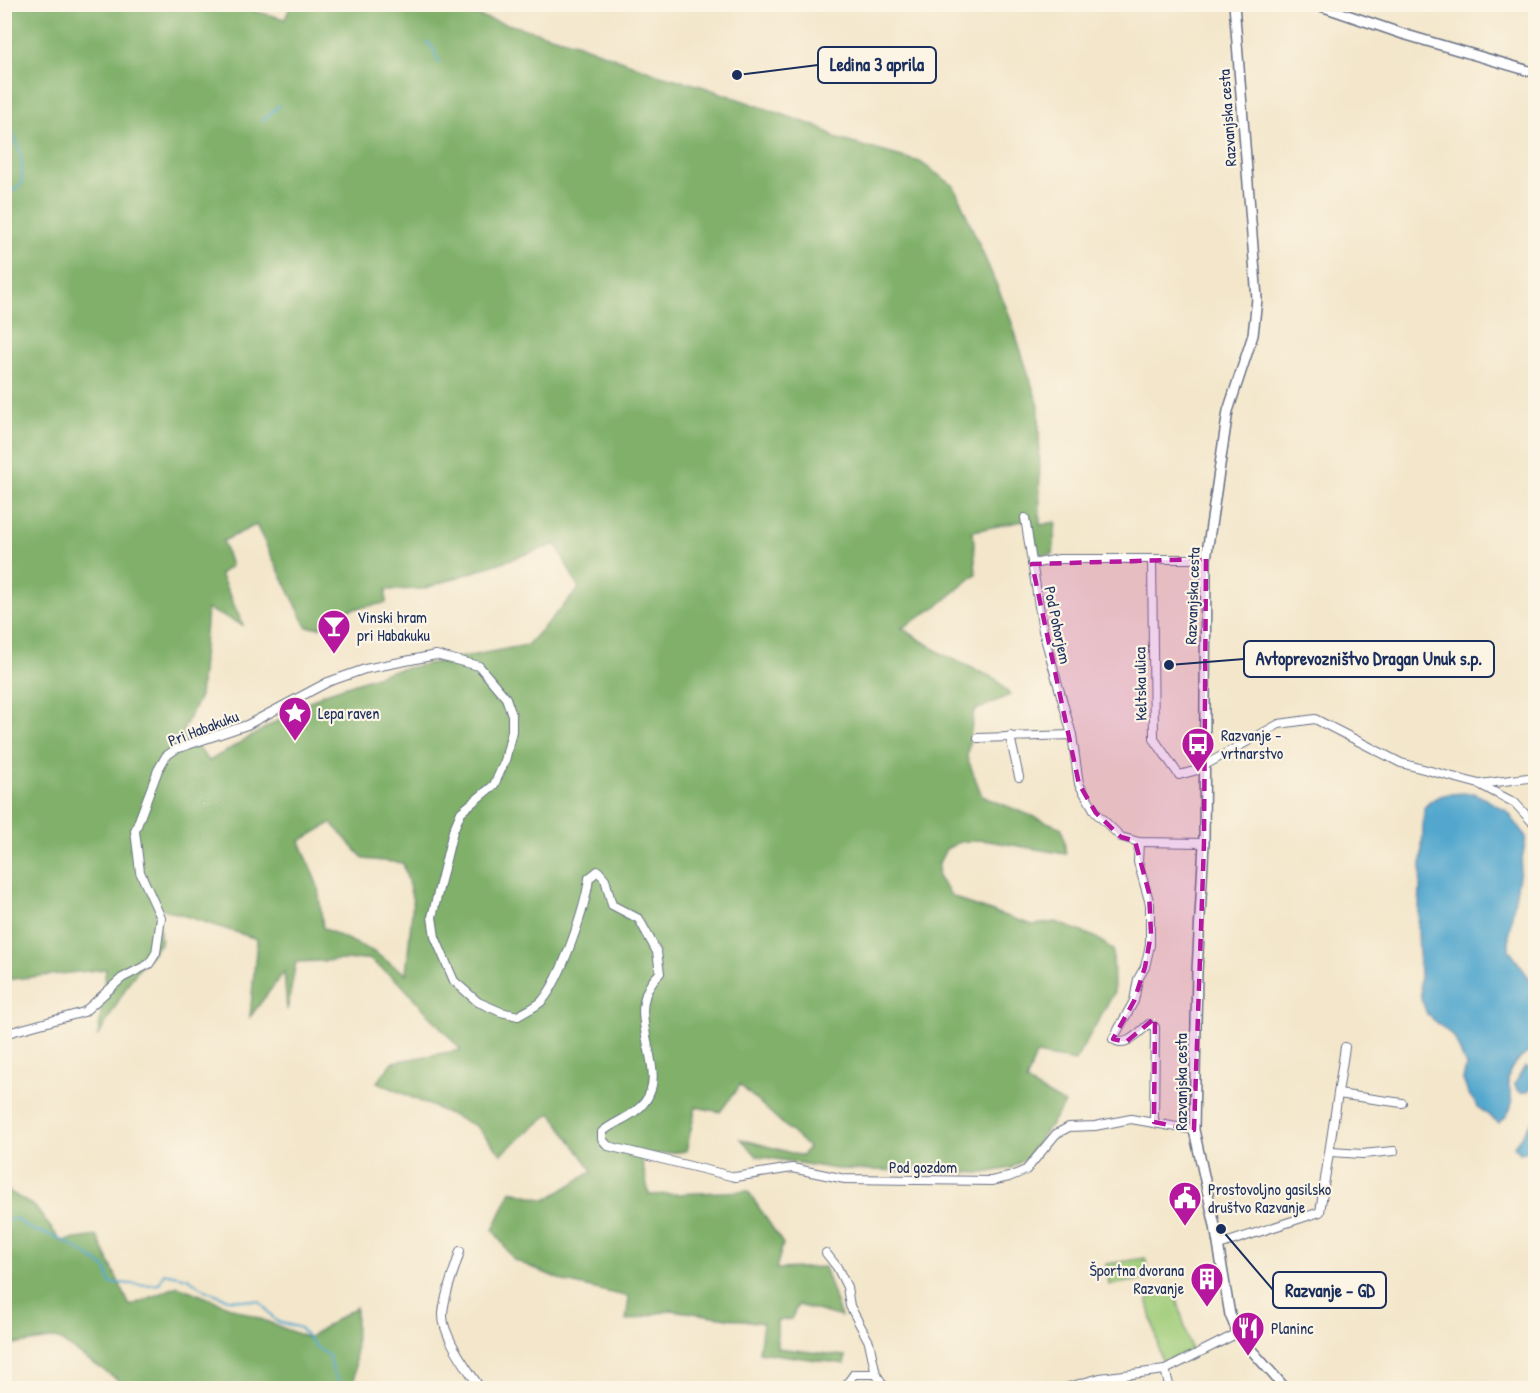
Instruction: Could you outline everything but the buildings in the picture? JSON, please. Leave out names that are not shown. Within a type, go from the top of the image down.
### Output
[{"type":"street","name":"Razvanjska cesta","points":[[1234,4],[1257,299],[1253,335],[1228,411],[1206,559],[1204,843],[1197,971],[1194,1130],[1219,1245],[1225,1296],[1237,1335],[1285,1389]]},
{"type":"street","points":[[1315,4],[1403,34],[1536,73]]},
{"type":"street","name":"Pod Pohorjem","points":[[1025,518],[1043,631],[1072,735],[1079,784],[1096,813],[1121,837],[1138,842],[1204,843]]},
{"type":"street","points":[[1032,564],[1059,559],[1206,559]]},
{"type":"street","name":"Keltska ulica","points":[[1152,559],[1154,739],[1179,775],[1205,767]]},
{"type":"street","name":"Pri Habakuku","points":[[4,1034],[84,1012],[122,978],[149,964],[156,953],[161,918],[140,872],[135,831],[158,770],[166,756],[176,749],[247,725],[328,682],[365,669],[436,655],[479,666],[506,698],[512,716],[512,731],[505,762],[494,785],[461,812],[450,842],[432,917]]},
{"type":"street","points":[[1205,767],[1279,724],[1315,719],[1401,763],[1479,784],[1515,803],[1536,826]]},
{"type":"street","points":[[978,738],[1072,735]]},
{"type":"street","points":[[1010,736],[1019,777]]},
{"type":"street","points":[[1479,784],[1536,777]]},
{"type":"street","points":[[1138,842],[1138,862],[1149,893],[1151,934],[1134,1001],[1113,1039],[1119,1043],[1126,1042],[1149,1023],[1155,1027],[1154,1122]]},
{"type":"street","name":"Pod gozdom","points":[[432,917],[435,937],[454,981],[478,1002],[501,1012],[518,1016],[541,1002],[555,982],[587,897],[589,878],[597,871],[605,879],[612,905],[639,920],[657,952],[660,973],[650,983],[642,1006],[652,1083],[645,1102],[632,1115],[603,1131],[602,1139],[608,1146],[735,1177],[782,1168],[845,1179],[991,1180],[1009,1178],[1026,1170],[1056,1134],[1069,1127],[1095,1126],[1131,1119],[1194,1130]]},
{"type":"street","points":[[1219,1245],[1320,1212],[1331,1152],[1345,1047]]},
{"type":"street","points":[[1338,1094],[1402,1103]]},
{"type":"street","points":[[1331,1152],[1362,1154],[1394,1151]]},
{"type":"street","points":[[460,1251],[443,1314],[445,1328],[480,1389]]},
{"type":"street","points":[[826,1253],[837,1267],[847,1287],[850,1306],[869,1342],[876,1374],[885,1389]]},
{"type":"street","points":[[1065,1389],[1100,1378],[1165,1370],[1237,1335]]},
{"type":"street","points":[[1165,1370],[1168,1387]]},
{"type":"street","points":[[844,1389],[854,1374],[876,1374]]},
{"type":"highlighted area","points":[[1206,559],[1204,843],[1194,1130],[1154,1122],[1155,1018],[1126,1042],[1113,1039],[1134,1001],[1145,967],[1151,934],[1149,893],[1135,841],[1121,837],[1096,813],[1079,784],[1032,564]]},
{"type":"green space","points":[[227,4],[285,19],[291,5],[438,5],[576,43],[660,75],[701,86],[821,128],[838,139],[920,162],[954,186],[1009,314],[1039,407],[1040,525],[1056,522],[1053,554],[1035,556],[1028,520],[973,531],[976,574],[940,604],[902,628],[942,654],[996,679],[1010,695],[974,711],[967,757],[982,796],[1062,828],[1066,854],[982,840],[960,842],[946,849],[939,863],[938,877],[951,895],[966,903],[1033,925],[1056,922],[1095,937],[1113,950],[1114,993],[1075,1061],[1036,1054],[1026,1082],[1065,1104],[1027,1158],[1011,1168],[984,1173],[836,1169],[757,1156],[741,1139],[802,1156],[808,1147],[740,1085],[720,1112],[696,1107],[686,1151],[641,1156],[649,1195],[748,1191],[783,1244],[776,1269],[824,1267],[841,1317],[798,1305],[791,1319],[777,1321],[777,1348],[845,1356],[845,1364],[759,1352],[763,1323],[671,1310],[626,1321],[629,1297],[566,1282],[514,1260],[493,1230],[511,1191],[546,1200],[593,1171],[551,1113],[501,1154],[476,1126],[377,1082],[393,1062],[461,1050],[401,984],[369,959],[296,962],[287,1010],[284,972],[250,1017],[257,939],[157,907],[161,942],[131,979],[98,1037],[106,969],[5,980],[4,5]],"holes":[[[256,525],[307,627],[334,627],[337,612],[386,603],[386,590],[423,589],[556,544],[579,589],[527,645],[391,671],[323,694],[209,761],[183,730],[200,696],[207,609],[243,625],[220,574],[231,566],[223,541]],[[331,823],[364,859],[403,863],[413,901],[406,974],[372,951],[323,928],[318,887],[300,841]]]},
{"type":"green space","points":[[5,1189],[35,1207],[61,1241],[97,1236],[130,1306],[178,1286],[308,1338],[356,1307],[355,1388],[119,1388],[118,1380],[56,1338],[5,1346]]},
{"type":"green space","points":[[1145,1258],[1150,1279],[1109,1285],[1106,1264]]},
{"type":"green space","points":[[1175,1291],[1191,1350],[1162,1363],[1147,1298]]},
{"type":"water","points":[[1474,793],[1507,811],[1526,837],[1509,932],[1509,950],[1535,986],[1535,1048],[1519,1060],[1511,1070],[1508,1079],[1512,1104],[1499,1123],[1479,1108],[1468,1093],[1463,1080],[1466,1066],[1454,1037],[1427,1014],[1421,998],[1418,930],[1424,808],[1440,796]]},
{"type":"water","points":[[1525,1066],[1535,1071],[1535,1080],[1530,1090],[1522,1093],[1517,1090],[1515,1084]]},
{"type":"water","points":[[1535,1118],[1535,1150],[1520,1153],[1514,1146]]},
{"type":"waterway","points":[[4,11],[11,64],[4,101]]},
{"type":"waterway","points":[[427,42],[433,48],[439,63]]},
{"type":"waterway","points":[[262,121],[280,105]]},
{"type":"waterway","points":[[4,109],[22,162],[22,183],[4,199]]},
{"type":"waterway","points":[[4,1220],[17,1219],[29,1228],[72,1246],[107,1269],[110,1283],[159,1284],[164,1273],[188,1278],[205,1290],[228,1299],[259,1301],[276,1321],[300,1328],[316,1347],[329,1356],[334,1375],[344,1386],[359,1381],[364,1388]]},
{"type":"place","name":"Ledina 3 aprila","points":[[737,75]]},
{"type":"place","name":"Vinski hram pri Habakuku","points":[[334,655]]},
{"type":"place","name":"Avtoprevozništvo Dragan Unuk s.p.","points":[[1169,665]]},
{"type":"place","name":"Lepa raven","points":[[295,742]]},
{"type":"place","name":"Razvanje - vrtnarstvo","points":[[1198,773]]},
{"type":"place","name":"Prostovoljno gasilsko društvo Razvanje","points":[[1185,1227]]},
{"type":"place","name":"Razvanje - GD","points":[[1221,1229]]},
{"type":"place","name":"Športna dvorana Razvanje","points":[[1207,1308]]},
{"type":"place","name":"Planinc","points":[[1248,1357]]}]
